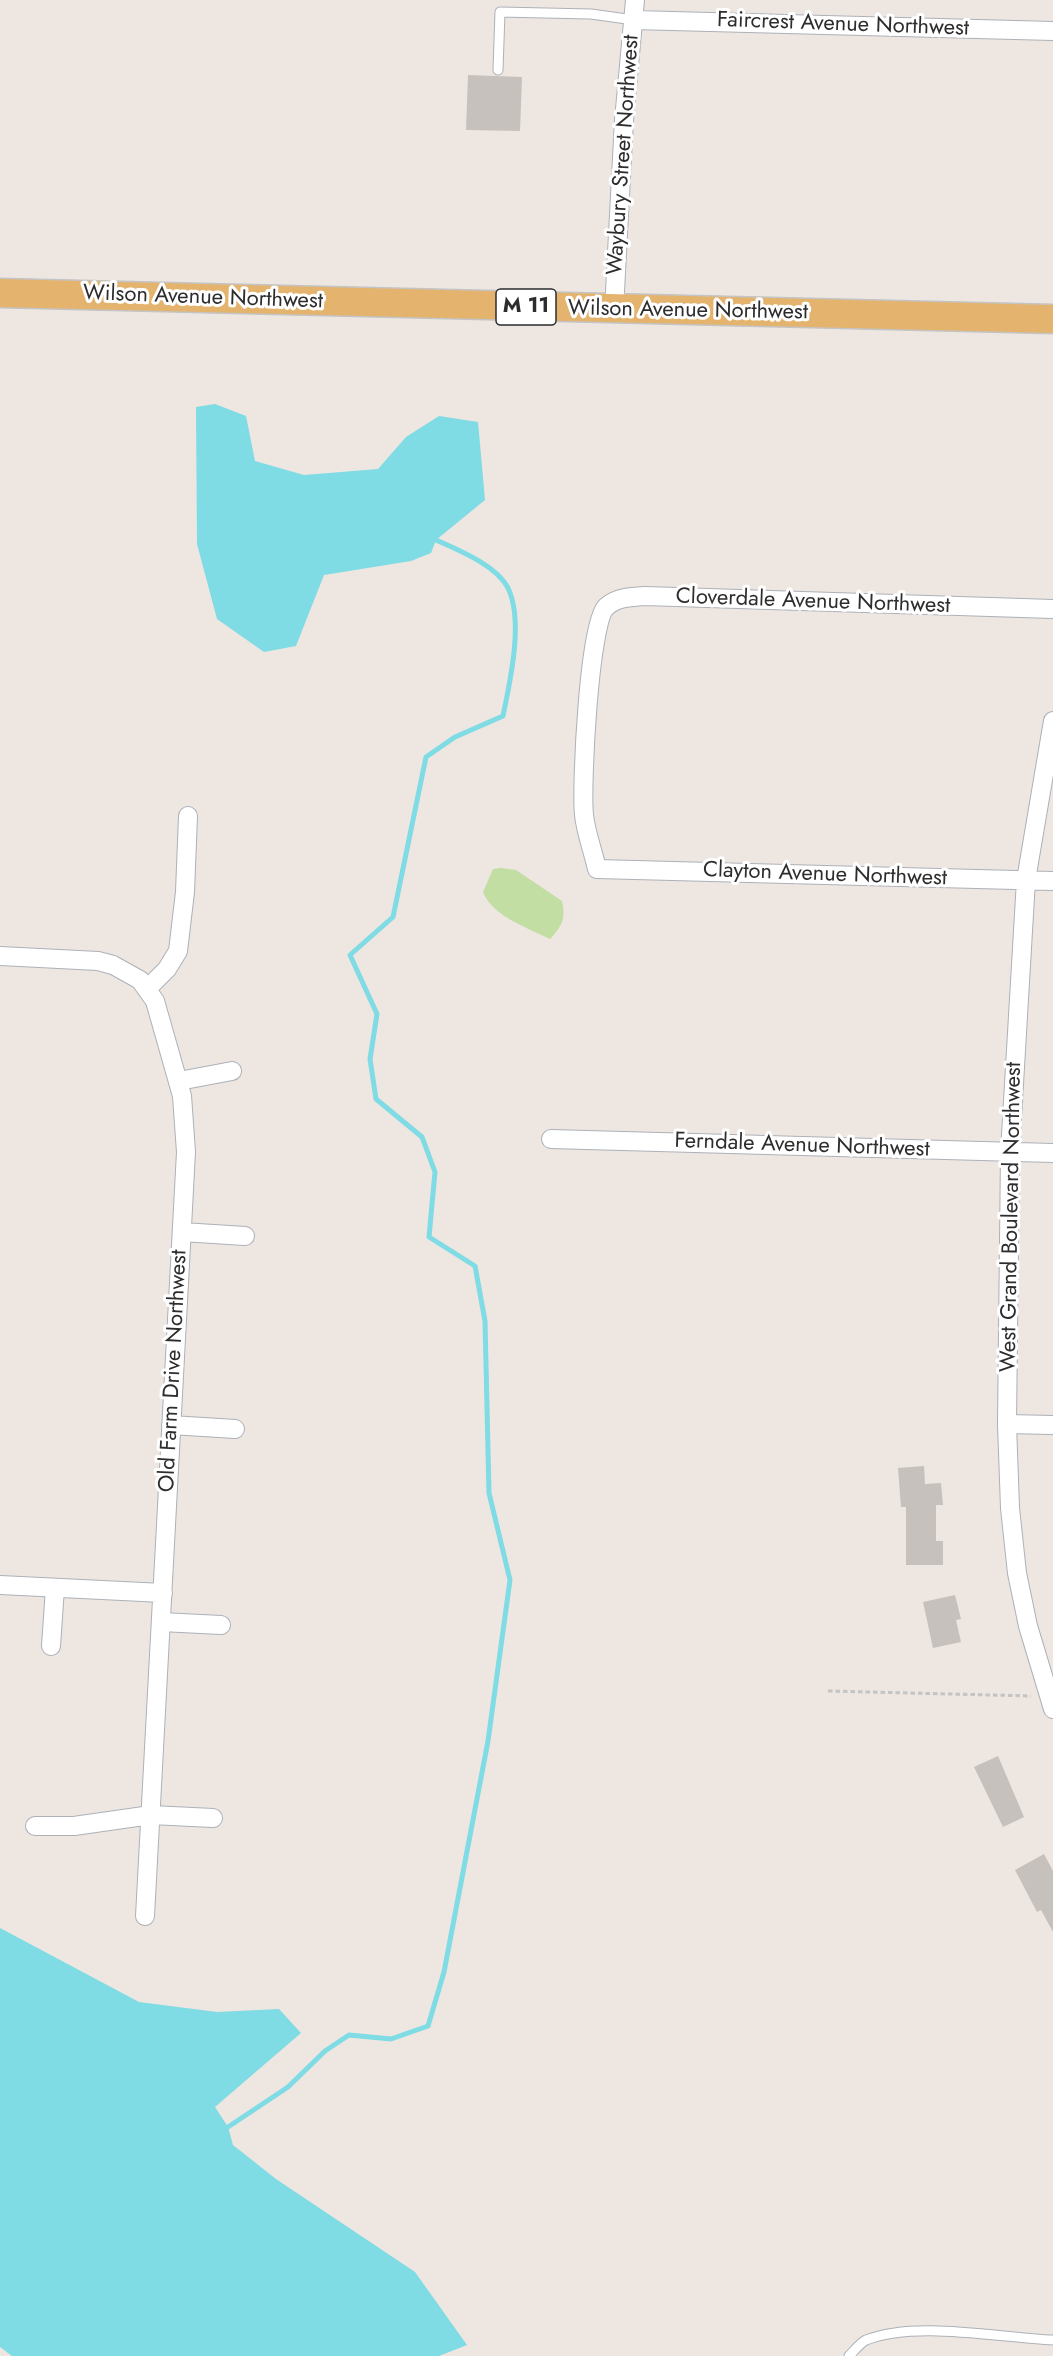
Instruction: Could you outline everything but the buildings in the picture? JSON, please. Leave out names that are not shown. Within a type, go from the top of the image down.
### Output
[{"type":"main road","name":"Wilson Avenue Northwest","points":[[0,293],[614,310],[1053,319]]},
{"type":"street","name":"Waybury Street Northwest","points":[[614,310],[624,120],[635,0]]},
{"type":"street","name":"Faircrest Avenue Northwest","points":[[634,20],[1053,31]]},
{"type":"street","name":"Cloverdale Avenue Northwest","points":[[597,869],[584,816],[583,775],[595,635],[605,608],[621,598],[1053,609]]},
{"type":"street","name":"West Grand Boulevard Northwest","points":[[1051,1701],[1028,1626],[1017,1573],[1010,1508],[1007,1424],[1010,1152],[1026,880],[1053,722]]},
{"type":"street","points":[[0,956],[98,961],[122,969],[148,988],[167,969],[178,951],[185,892],[188,816]]},
{"type":"street","name":"Clayton Avenue Northwest","points":[[597,869],[1053,881]]},
{"type":"street","name":"Old Farm Drive Northwest","points":[[145,1916],[186,1130],[178,1081],[155,1001],[148,988]]},
{"type":"street","points":[[178,1081],[232,1071]]},
{"type":"street","name":"Ferndale Avenue Northwest","points":[[551,1139],[1053,1153]]},
{"type":"street","points":[[182,1232],[245,1236]]},
{"type":"street","points":[[1007,1424],[1053,1425]]},
{"type":"street","points":[[171,1425],[235,1429]]},
{"type":"street","points":[[0,1585],[163,1593]]},
{"type":"street","points":[[51,1646],[55,1588]]},
{"type":"street","points":[[161,1622],[221,1625]]},
{"type":"street","points":[[35,1826],[74,1826],[151,1815],[213,1818]]},
{"type":"lane","points":[[498,70],[501,12],[591,14],[634,20]]},
{"type":"lane","points":[[849,2356],[864,2341],[903,2332],[1016,2336],[1053,2340]]},
{"type":"path","points":[[828,1691],[1051,1701]]},
{"type":"green space","points":[[493,869],[516,870],[562,901],[564,913],[562,922],[550,939],[502,915],[488,900],[483,892]]},
{"type":"water","points":[[215,404],[246,416],[255,461],[304,475],[378,469],[406,437],[439,416],[478,422],[485,500],[436,540],[431,553],[411,561],[324,575],[296,646],[264,652],[217,619],[197,544],[196,407]]},
{"type":"water","points":[[0,1928],[139,2002],[217,2012],[279,2009],[301,2033],[215,2107],[228,2127],[233,2145],[276,2179],[415,2272],[467,2345],[439,2356],[12,2356],[0,2347]]},
{"type":"waterway","points":[[228,2127],[288,2087],[325,2051],[349,2035],[391,2039],[428,2026],[444,1972],[488,1741],[510,1580],[489,1493],[485,1321],[475,1266],[429,1237],[435,1172],[422,1137],[376,1099],[370,1059],[377,1014],[350,955],[393,917],[426,757],[455,737],[503,716],[512,669],[515,634],[513,602],[508,588],[486,565],[436,540]]}]
